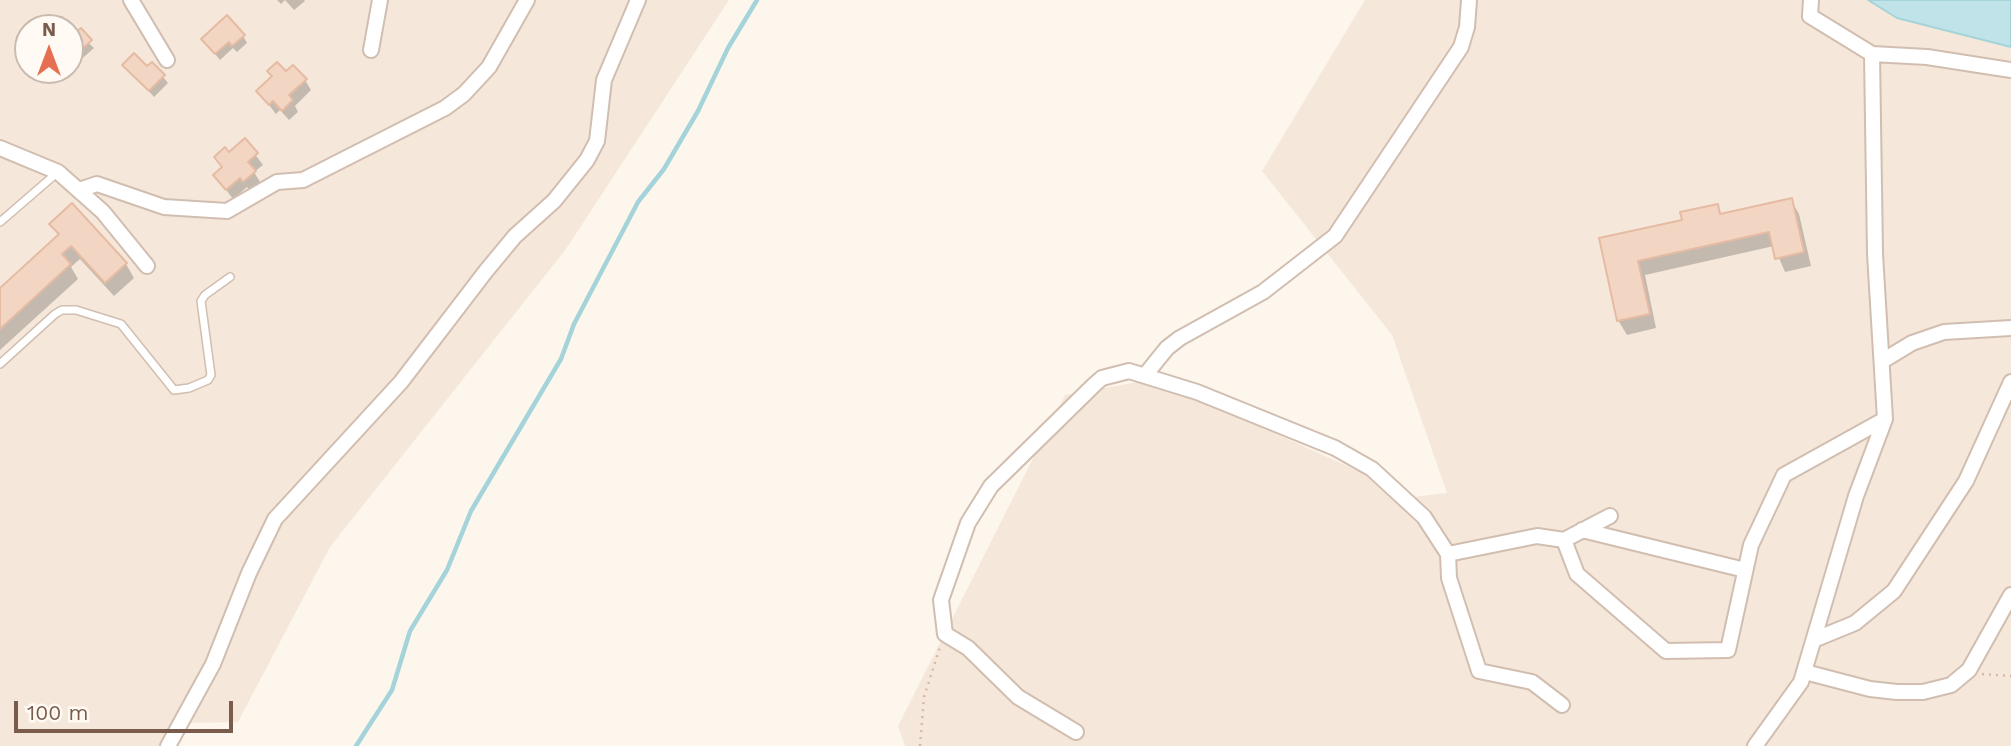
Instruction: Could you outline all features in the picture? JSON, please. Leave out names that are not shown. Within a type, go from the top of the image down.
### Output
[{"type":"street","points":[[131,0],[167,60]]},
{"type":"street","points":[[371,50],[380,0]]},
{"type":"street","points":[[79,190],[97,184],[164,207],[227,211],[277,182],[303,180],[444,108],[464,94],[489,67],[527,0]]},
{"type":"street","points":[[169,746],[213,664],[249,573],[275,519],[401,382],[515,236],[554,201],[587,160],[597,141],[604,80],[638,0]]},
{"type":"street","points":[[1146,374],[1167,348],[1180,338],[1263,292],[1335,236],[1461,47],[1467,27],[1469,0]]},
{"type":"street","points":[[1811,0],[1810,16],[1872,54],[1927,57],[2011,70]]},
{"type":"street","points":[[1755,746],[1801,682],[1805,672],[1856,496],[1885,419],[1884,360],[1875,254],[1872,54]]},
{"type":"street","points":[[0,149],[58,172],[103,212],[147,266]]},
{"type":"street","points":[[1884,360],[1912,343],[1944,332],[2011,328]]},
{"type":"street","points":[[1076,732],[1018,696],[968,648],[945,634],[941,600],[968,523],[991,486],[1102,378],[1129,371],[1146,374],[1197,392],[1360,460],[1424,517],[1448,554],[1449,578],[1479,671],[1532,682],[1562,705]]},
{"type":"street","points":[[1816,639],[1855,623],[1894,591],[1966,481],[2011,382]]},
{"type":"street","points":[[1564,540],[1577,573],[1665,651],[1728,650],[1751,545],[1784,475],[1885,419]]},
{"type":"street","points":[[1448,554],[1537,536],[1564,540],[1610,516]]},
{"type":"street","points":[[1583,530],[1745,570]]},
{"type":"street","points":[[1805,672],[1870,689],[1923,692],[1951,685],[1969,670],[2011,595]]},
{"type":"lane","points":[[0,222],[58,172]]},
{"type":"lane","points":[[0,364],[55,314],[62,310],[76,310],[121,324],[174,390],[189,388],[208,380],[211,375],[201,301],[230,277]]},
{"type":"path","points":[[920,746],[924,696],[945,634]]},
{"type":"path","points":[[1969,670],[2011,676]]},
{"type":"shaded area","points":[[0,0],[729,0],[566,249],[330,547],[238,722],[191,723],[175,746],[0,746]]},
{"type":"shaded area","points":[[1365,0],[1868,0],[1972,38],[2011,47],[2011,746],[905,746],[898,726],[1065,395],[1155,379],[1387,484],[1395,499],[1447,493],[1392,335],[1262,171]]},
{"type":"water","points":[[1868,0],[2011,0],[2011,47],[1897,18]]},
{"type":"building","points":[[227,15],[245,35],[232,46],[229,42],[215,54],[201,39]]},
{"type":"building","points":[[84,31],[92,40],[84,47]]},
{"type":"building","points":[[134,53],[147,66],[152,62],[165,75],[149,91],[122,65]]},
{"type":"building","points":[[277,62],[286,71],[293,65],[307,79],[289,95],[293,100],[282,111],[273,101],[269,105],[256,91],[272,76],[267,71]]},
{"type":"building","points":[[245,138],[258,153],[248,162],[256,171],[243,182],[240,178],[226,190],[213,175],[222,167],[214,157],[225,147],[229,152]]},
{"type":"building","points":[[1792,198],[1804,252],[1775,259],[1769,232],[1638,261],[1650,314],[1617,321],[1599,238],[1682,220],[1680,212],[1718,204],[1720,214]]},
{"type":"building","points":[[72,203],[127,263],[105,283],[71,246],[62,254],[71,264],[0,329],[0,288],[59,234],[49,224]]},
{"type":"waterway","points":[[356,746],[392,690],[410,631],[447,570],[471,511],[561,359],[574,324],[638,202],[664,169],[698,111],[728,48],[757,0]]}]
